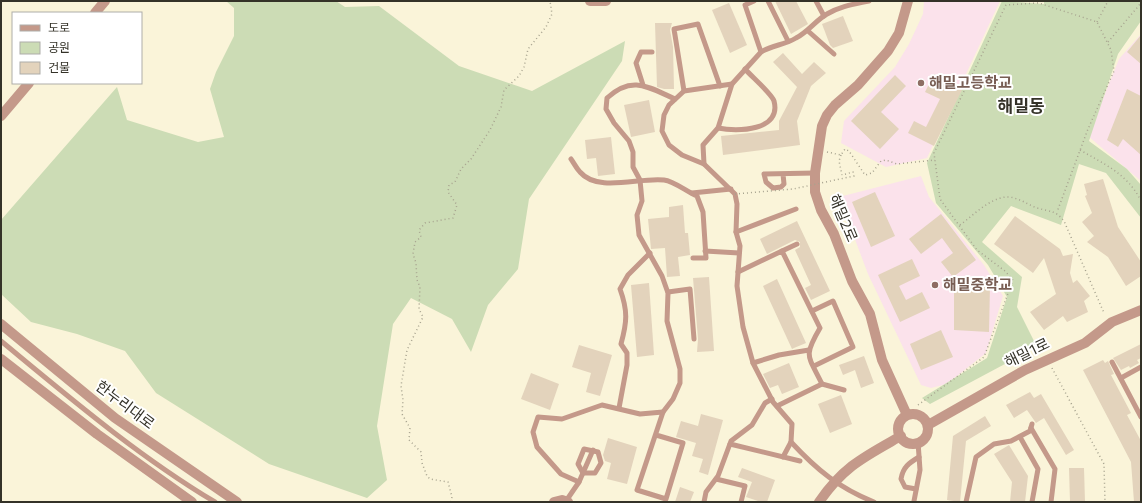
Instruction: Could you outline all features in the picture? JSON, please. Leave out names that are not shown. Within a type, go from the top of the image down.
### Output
[{"type":"street","points":[[96,12],[105,1]]},
{"type":"street","points":[[590,1],[606,1]]},
{"type":"street","name":"해밀2로","points":[[907,416],[882,360],[870,314],[852,281],[834,234],[821,210],[815,192],[815,173],[822,126],[827,115],[835,105],[858,85],[888,51],[899,33],[908,1]]},
{"type":"street","points":[[1,116],[28,84]]},
{"type":"street","name":"해밀1로","points":[[928,425],[1025,370],[1085,343],[1112,322],[1141,310]]},
{"type":"street","name":"한누리대로","points":[[1,324],[115,418],[237,502]]},
{"type":"street","points":[[1,359],[97,434],[192,502]]},
{"type":"street","points":[[919,415],[928,425],[926,435],[918,442],[910,443],[901,436],[899,424],[901,420],[907,416],[919,415]]},
{"type":"street","points":[[819,502],[840,476],[858,460],[901,436]]},
{"type":"street","points":[[554,502],[567,501]]},
{"type":"lane","points":[[754,1],[745,4],[761,52]]},
{"type":"lane","points":[[768,1],[788,41]]},
{"type":"lane","points":[[816,1],[824,16]]},
{"type":"lane","points":[[704,164],[703,145],[718,128],[732,84],[761,52],[767,48],[788,41],[808,31],[824,16],[848,5],[869,1]]},
{"type":"lane","points":[[684,91],[674,29],[698,24],[720,86]]},
{"type":"lane","points":[[808,31],[834,54]]},
{"type":"lane","points":[[643,85],[636,63],[641,52],[652,52]]},
{"type":"lane","points":[[718,128],[732,131],[751,128],[764,125],[771,119],[775,109],[774,100],[745,69]]},
{"type":"lane","points":[[656,435],[683,443],[666,499],[637,490],[663,412],[673,400],[680,383],[680,369],[667,321],[668,292],[662,276],[639,235],[637,215],[642,201],[640,180],[633,167],[633,152],[629,141],[614,123],[606,109],[607,98],[616,90],[630,84],[643,85],[675,99]]},
{"type":"lane","points":[[732,84],[684,91],[669,105],[664,116],[662,131],[669,145],[682,155],[704,164],[735,194],[736,232],[739,253],[737,286],[744,327],[753,363],[772,399],[792,424],[791,442],[784,457]]},
{"type":"lane","points":[[571,159],[580,172],[593,180],[613,184],[640,180],[665,180],[697,196],[703,212],[706,258],[693,258]]},
{"type":"lane","points":[[784,174],[815,173]]},
{"type":"lane","points":[[691,193],[731,189]]},
{"type":"lane","points":[[736,232],[796,209]]},
{"type":"lane","points":[[738,272],[797,244]]},
{"type":"lane","points":[[705,251],[739,253]]},
{"type":"lane","points":[[782,251],[820,328],[808,354],[822,384]]},
{"type":"lane","points":[[619,408],[627,365],[627,353],[621,344],[626,326],[627,309],[620,289],[628,275],[650,253]]},
{"type":"lane","points":[[668,292],[690,289],[694,339]]},
{"type":"lane","points":[[812,311],[833,301],[854,347],[814,366]]},
{"type":"lane","points":[[1,342],[100,423],[188,486],[215,502]]},
{"type":"lane","points":[[753,363],[779,355],[809,350]]},
{"type":"lane","points":[[1112,362],[1141,417]]},
{"type":"lane","points":[[1121,378],[1141,367]]},
{"type":"lane","points":[[777,406],[822,384],[844,390]]},
{"type":"lane","points":[[704,502],[706,492],[716,479],[731,441],[752,425],[765,403],[772,399]]},
{"type":"lane","points":[[579,482],[561,474],[537,447],[533,432],[538,417],[562,419],[602,405],[640,414],[663,412]]},
{"type":"lane","points":[[966,502],[976,456],[994,444],[1011,441],[1020,437],[1030,431],[1032,426],[1055,469],[1051,502]]},
{"type":"lane","points":[[1020,437],[1038,469],[1032,502]]},
{"type":"lane","points":[[791,442],[812,464],[832,480],[856,495],[874,502]]},
{"type":"lane","points":[[914,500],[920,470],[918,442]]},
{"type":"lane","points":[[730,444],[800,461]]},
{"type":"lane","points":[[584,449],[598,452],[600,463],[596,473],[583,473],[578,464],[584,449]]},
{"type":"lane","points":[[567,501],[579,482],[593,450]]},
{"type":"lane","points":[[916,489],[905,487],[901,479],[903,469],[910,462],[919,457]]},
{"type":"lane","points":[[716,479],[745,486],[741,502]]},
{"type":"path","points":[[451,502],[452,497],[448,482],[430,479],[426,476],[422,463],[421,452],[409,440],[410,428],[402,414],[403,400],[401,386],[407,350],[423,317],[419,309],[420,287],[416,280],[416,263],[413,254],[415,242],[421,237],[419,230],[425,223],[453,218],[457,205],[448,192],[449,185],[455,182],[461,169],[471,159],[490,130],[501,107],[504,90],[519,76],[524,66],[528,49],[546,27],[552,14],[550,1]]},
{"type":"path","points":[[1097,22],[1108,1]]},
{"type":"path","points":[[918,405],[984,357],[1013,280],[1005,271],[977,250],[940,199],[934,160],[934,153],[1006,5],[1039,3],[1097,22],[1111,50],[1114,71],[1080,150],[1057,212]]},
{"type":"path","points":[[1108,42],[1141,3]]},
{"type":"path","points":[[735,194],[793,189],[854,176],[853,172],[842,175],[839,161],[845,149],[849,151],[865,175],[872,173],[880,161],[886,160],[897,164],[934,160]]},
{"type":"path","points":[[1080,150],[1113,168],[1131,183],[1141,200]]},
{"type":"path","points":[[826,152],[841,155]]},
{"type":"path","points":[[959,225],[994,200],[1007,196],[1036,207],[1057,212],[1064,221],[1104,313]]},
{"type":"path","points":[[1048,359],[1104,464],[1106,502]]},
{"type":"shaded area","name":"해밀고등학교","points":[[924,1],[1000,1],[927,158],[886,167],[841,143],[844,121],[895,67],[909,44],[923,14]]},
{"type":"shaded area","points":[[1141,34],[1141,181],[1088,136],[1119,59]]},
{"type":"shaded area","name":"해밀중학교","points":[[921,176],[929,197],[984,265],[1003,296],[986,353],[947,384],[931,388],[921,385],[868,274],[839,197]]},
{"type":"green space","points":[[226,1],[336,1],[345,7],[379,6],[459,66],[532,91],[625,41],[622,61],[529,199],[518,269],[488,305],[471,352],[452,319],[411,298],[393,324],[377,426],[387,480],[367,498],[269,464],[156,393],[125,351],[77,334],[31,322],[1,294],[1,220],[117,87],[127,120],[198,142],[224,137],[210,89],[216,72],[234,36],[234,8]]},
{"type":"green space","points":[[1002,1],[1044,4],[1044,1],[1141,1],[1141,21],[1118,54],[1089,141],[1127,169],[1141,185],[1141,218],[1106,173],[1079,164],[1061,225],[1011,206],[982,242],[1022,277],[1017,307],[1037,347],[930,404],[922,398],[987,358],[1007,297],[988,265],[936,203],[927,163]]},
{"type":"building","points":[[775,1],[796,1],[808,24],[791,34]]},
{"type":"building","points":[[729,3],[747,45],[730,53],[712,10]]},
{"type":"building","points":[[843,16],[853,41],[833,48],[830,45],[822,24]]},
{"type":"building","points":[[655,23],[672,23],[670,30],[673,47],[674,89],[657,87]]},
{"type":"building","points":[[1141,35],[1141,64],[1127,52]]},
{"type":"building","points":[[783,53],[802,74],[814,62],[826,73],[811,86],[797,121],[800,145],[723,155],[721,136],[779,130],[779,121],[797,87],[773,62]]},
{"type":"building","points":[[934,74],[963,88],[934,146],[908,133],[914,121],[926,127],[940,99],[925,92]]},
{"type":"building","points":[[895,75],[906,86],[881,112],[899,129],[880,149],[851,121]]},
{"type":"building","points":[[1127,89],[1141,96],[1141,155],[1123,139],[1118,147],[1107,140]]},
{"type":"building","points":[[649,100],[655,132],[631,137],[624,105]]},
{"type":"building","points":[[611,137],[615,174],[598,176],[596,158],[587,159],[585,140]]},
{"type":"building","points":[[1103,179],[1118,227],[1141,262],[1141,276],[1126,286],[1108,257],[1087,242],[1094,236],[1082,222],[1092,213],[1085,196],[1087,195],[1084,184]]},
{"type":"building","points":[[875,192],[895,236],[871,247],[852,202]]},
{"type":"building","points":[[683,205],[685,233],[688,233],[690,255],[678,257],[680,276],[667,277],[665,248],[651,249],[648,219],[669,217],[669,207]]},
{"type":"building","points":[[941,214],[976,260],[953,277],[941,262],[953,253],[942,238],[921,254],[909,239]]},
{"type":"building","points":[[1015,216],[1060,249],[1063,256],[1073,254],[1070,273],[1073,283],[1077,280],[1090,296],[1084,301],[1088,312],[1067,322],[1063,316],[1044,330],[1030,312],[1056,294],[1044,258],[1033,273],[994,244]]},
{"type":"building","points":[[797,221],[830,291],[811,300],[805,288],[811,285],[795,250],[800,247],[800,242],[795,240],[767,254],[760,239]]},
{"type":"building","points":[[912,259],[920,276],[899,286],[906,300],[922,292],[930,308],[900,322],[878,275]]},
{"type":"building","points":[[709,277],[714,351],[697,352],[698,339],[693,278]]},
{"type":"building","points":[[777,279],[806,343],[792,349],[763,286]]},
{"type":"building","points":[[649,283],[654,355],[637,357],[631,285]]},
{"type":"building","points":[[954,284],[990,286],[989,332],[954,330]]},
{"type":"building","points":[[941,330],[953,357],[921,370],[910,344]]},
{"type":"building","points":[[1141,344],[1141,358],[1137,360],[1139,363],[1130,368],[1129,366],[1121,370],[1113,358]]},
{"type":"building","points":[[579,345],[612,355],[600,396],[586,392],[591,373],[572,367]]},
{"type":"building","points":[[864,356],[874,383],[861,388],[855,370],[843,375],[839,365]]},
{"type":"building","points":[[1103,360],[1105,363],[1108,361],[1114,374],[1111,375],[1131,413],[1127,415],[1141,441],[1141,502],[1134,502],[1131,462],[1083,370]]},
{"type":"building","points":[[789,363],[799,387],[782,394],[778,385],[770,388],[763,374]]},
{"type":"building","points":[[531,373],[559,384],[550,410],[521,399]]},
{"type":"building","points":[[1030,392],[1034,398],[1041,394],[1074,450],[1066,455],[1044,418],[1036,423],[1027,410],[1014,418],[1006,405]]},
{"type":"building","points":[[841,395],[852,424],[830,433],[818,404]]},
{"type":"building","points":[[701,414],[723,420],[708,475],[699,472],[703,459],[692,456],[696,443],[676,437],[681,421],[698,426]]},
{"type":"building","points":[[985,416],[991,426],[966,441],[960,502],[947,500],[953,436]]},
{"type":"building","points":[[608,438],[637,447],[627,484],[607,479],[611,463],[605,461],[603,455]]},
{"type":"building","points":[[1009,445],[1028,476],[1025,502],[1010,502],[1012,482],[994,454]]},
{"type":"building","points":[[742,468],[775,480],[767,502],[761,502],[746,497],[752,482],[738,477]]},
{"type":"building","points":[[1069,468],[1084,468],[1085,502],[1070,502]]},
{"type":"building","points":[[680,487],[694,492],[690,502],[675,502]]},
{"type":"place","name":"해밀고등학교","points":[[921,83]]},
{"type":"place","name":"해밀중학교","points":[[935,285]]},
{"type":"district","name":"해밀동","points":[[1021,106]]}]
